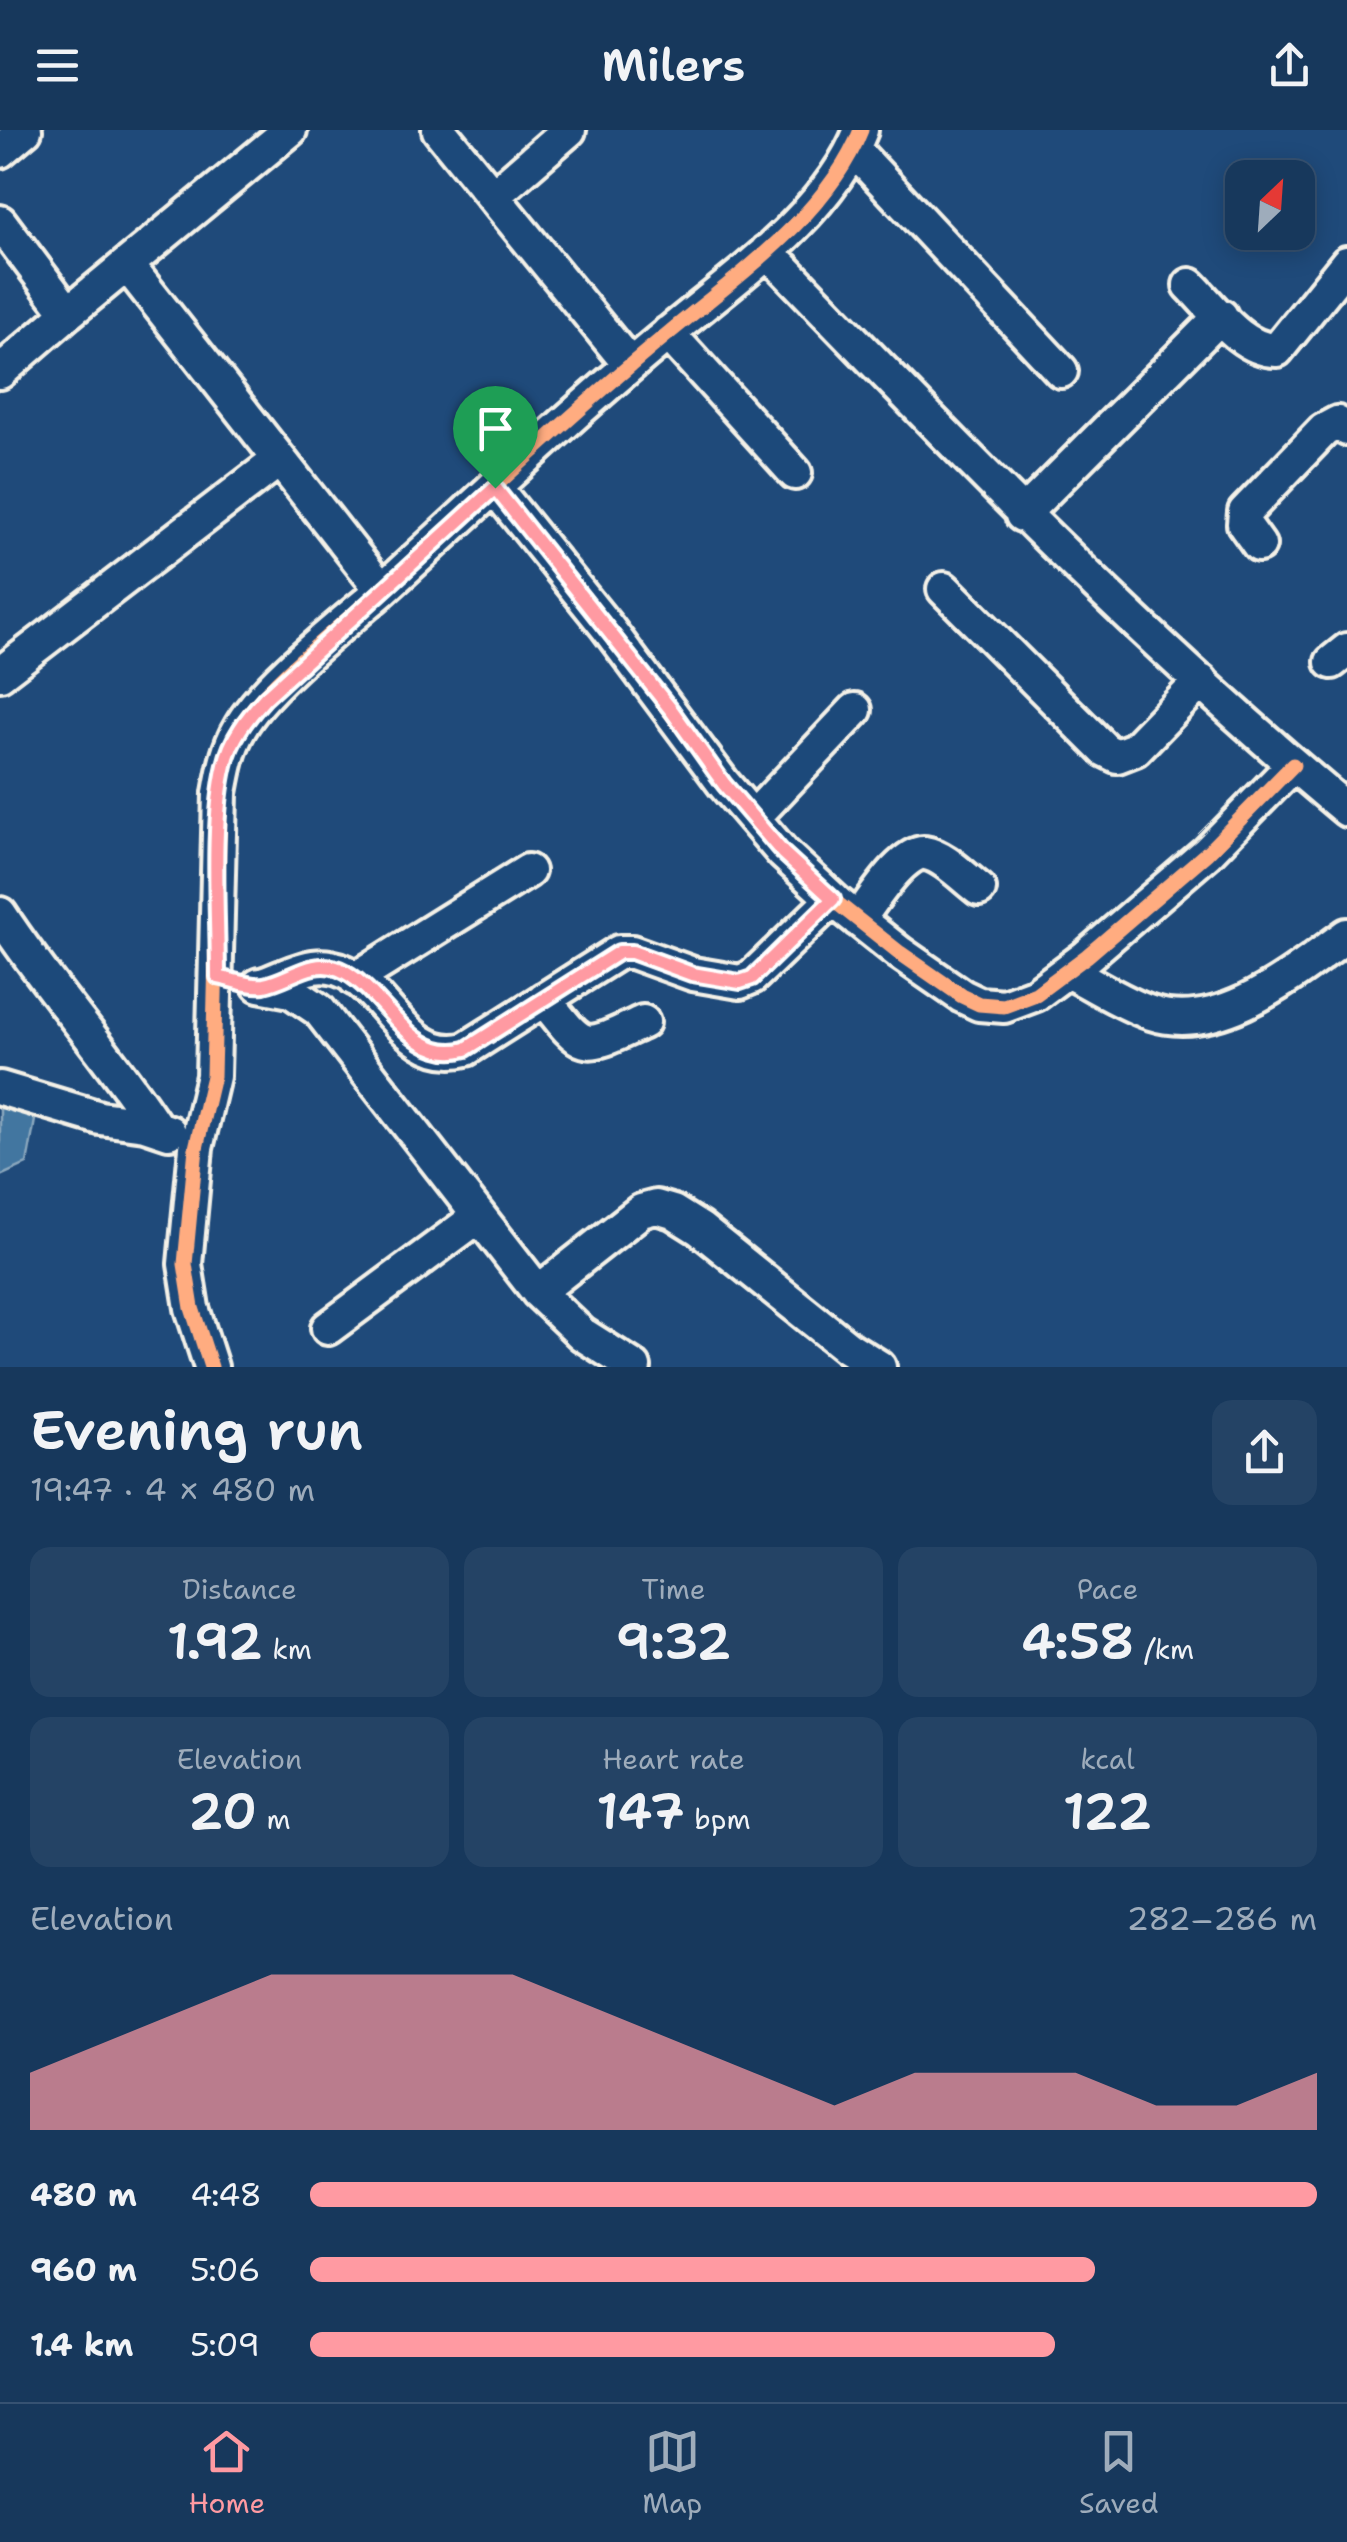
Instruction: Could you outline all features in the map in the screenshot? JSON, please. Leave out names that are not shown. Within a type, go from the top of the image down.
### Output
[{"type":"street","points":[[0,151],[26,130]]},
{"type":"street","points":[[0,372],[290,130]]},
{"type":"street","points":[[439,130],[630,365]]},
{"type":"street","points":[[492,196],[569,130]]},
{"type":"street","points":[[211,1367],[192,1308],[185,1264],[196,1148],[213,1076],[218,852],[225,762],[240,726],[265,698],[630,365],[766,252],[833,180],[857,140],[1061,371]]},
{"type":"street","points":[[0,222],[68,313]]},
{"type":"street","points":[[766,252],[1022,515],[1294,766],[1347,810]]},
{"type":"street","points":[[1190,286],[1248,343],[1264,350],[1278,350],[1347,263]]},
{"type":"street","points":[[128,266],[382,590]]},
{"type":"street","points":[[1022,515],[1221,316]]},
{"type":"street","points":[[668,333],[796,473]]},
{"type":"street","points":[[1259,545],[1244,524],[1245,512],[1324,430],[1337,424],[1347,429]]},
{"type":"street","points":[[0,674],[279,460]]},
{"type":"street","points":[[495,488],[608,627],[724,784],[783,853],[846,910],[962,996],[979,1004],[1004,1006],[1036,994],[1068,971],[1207,853],[1294,766]]},
{"type":"street","points":[[944,589],[1105,750],[1117,756],[1135,749],[1201,681]]},
{"type":"street","points":[[754,818],[855,710]]},
{"type":"street","points":[[262,986],[311,967],[340,970],[356,980],[421,1042],[453,1052],[466,1049],[619,952],[632,952],[692,974],[727,981],[752,978],[915,854],[937,858],[979,889]]},
{"type":"street","points":[[356,980],[528,871]]},
{"type":"street","points":[[0,914],[156,1127]]},
{"type":"street","points":[[1068,971],[1150,1013],[1183,1019],[1211,1015],[1254,996],[1306,966],[1347,935]]},
{"type":"street","points":[[218,977],[291,992],[320,1010],[538,1292],[582,1334],[596,1358],[634,1367]]},
{"type":"street","points":[[544,999],[572,1036],[594,1045],[643,1022]]},
{"type":"street","points":[[0,1088],[100,1118],[156,1127],[196,1148]]},
{"type":"street","points":[[538,1292],[641,1211],[656,1207],[700,1228],[878,1367]]},
{"type":"street","points":[[328,1328],[479,1216]]},
{"type":"water","points":[[0,1095],[35,1120],[27,1164],[0,1176]]},
{"type":"cycle path","points":[[211,1367],[192,1308],[185,1264],[196,1148],[213,1076],[220,793],[236,736],[251,711],[305,656],[596,395],[778,242],[827,189],[861,130]]},
{"type":"cycle path","points":[[495,488],[607,627],[724,784],[783,853],[900,953],[979,1004],[1004,1006],[1036,994],[1087,956],[1207,853],[1293,765]]},
{"type":"route","points":[[495,488],[608,627],[724,784],[783,853],[833,899],[752,978],[727,981],[692,974],[632,952],[619,952],[466,1049],[453,1052],[421,1042],[356,980],[328,966],[311,967],[262,986],[218,977],[220,793],[225,762],[240,726],[265,698],[495,488]]}]
